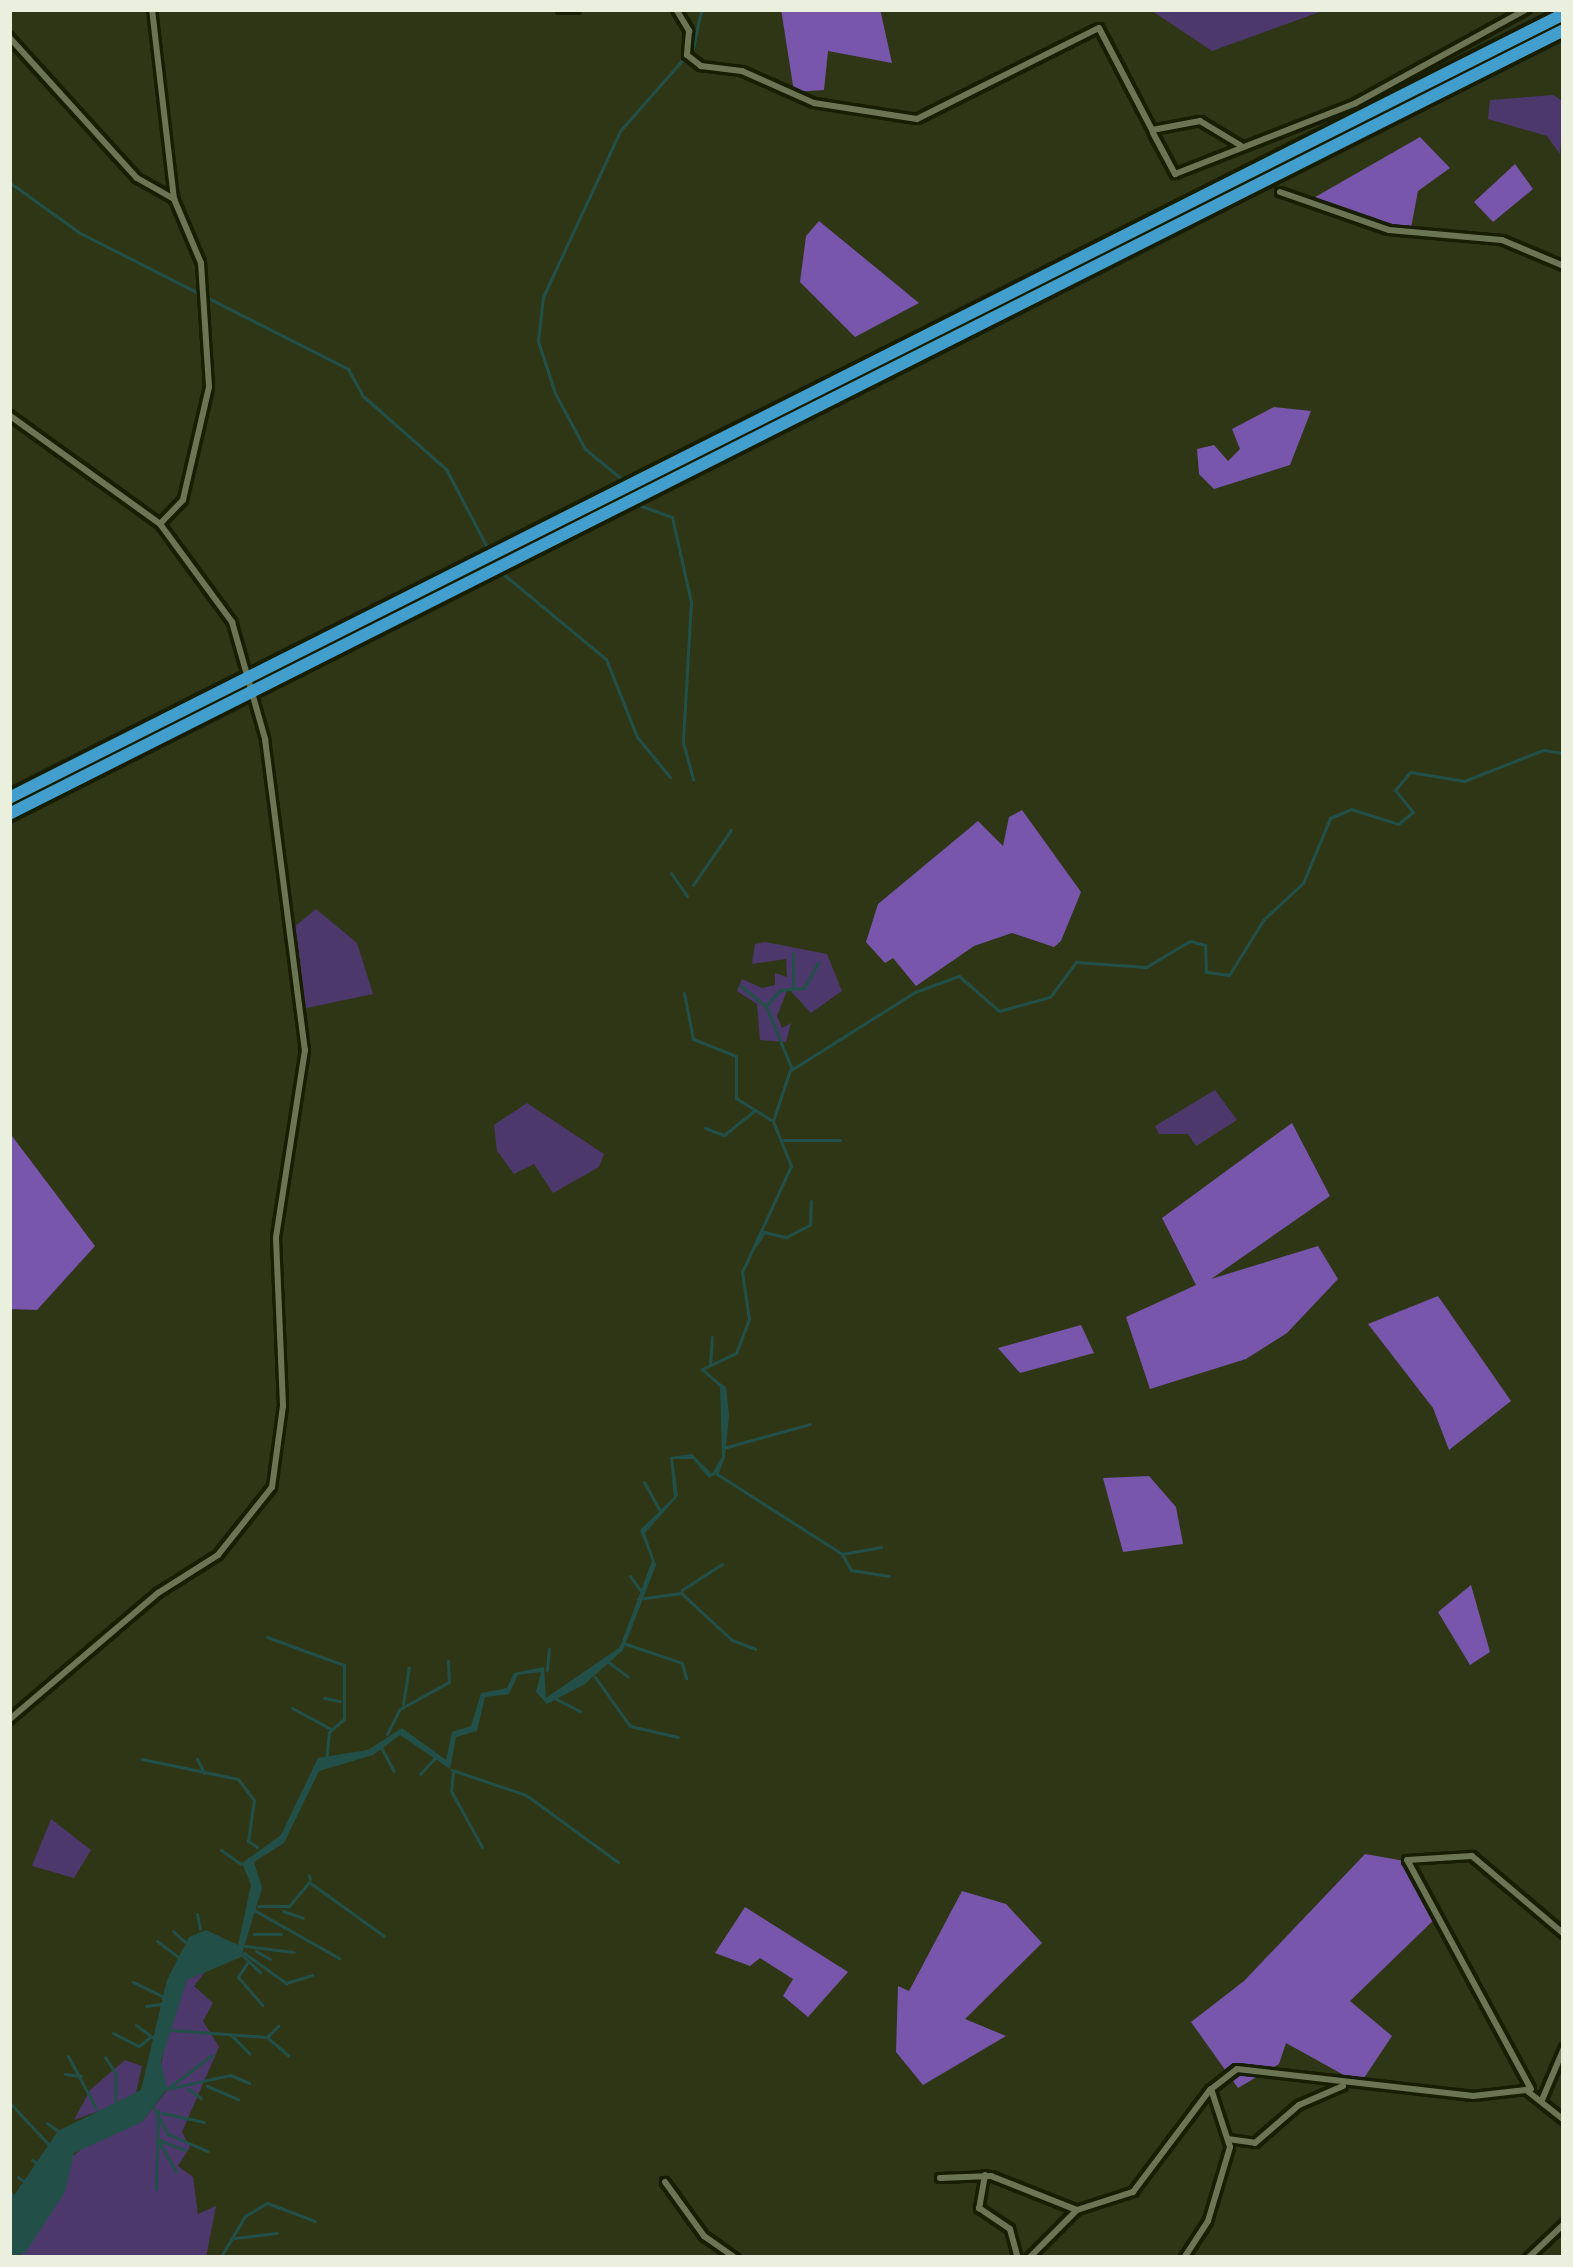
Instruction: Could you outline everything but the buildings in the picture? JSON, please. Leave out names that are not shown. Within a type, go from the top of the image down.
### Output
[{"type":"highway","points":[[9,798],[1564,14]]},
{"type":"highway","points":[[9,814],[1564,30]]},
{"type":"street","points":[[152,9],[174,199],[205,277],[212,370],[183,500],[160,524]]},
{"type":"street","points":[[561,9],[576,9]]},
{"type":"street","points":[[676,9],[689,31],[687,55],[701,66],[742,71],[814,103],[916,119],[1099,28],[1175,174],[1356,103],[1527,9]]},
{"type":"street","points":[[9,37],[137,178],[174,199]]},
{"type":"street","points":[[1152,130],[1200,121],[1240,145]]},
{"type":"street","points":[[1280,192],[1389,230],[1502,240],[1564,266]]},
{"type":"street","points":[[9,415],[160,524],[232,622],[250,676],[305,1050],[276,1238],[283,1406],[272,1487],[218,1556],[158,1593],[9,1720]]},
{"type":"street","points":[[1564,1934],[1472,1856],[1407,1860],[1532,2092],[1564,2120]]},
{"type":"street","points":[[1541,2100],[1564,2048]]},
{"type":"street","points":[[1029,2258],[1077,2210],[1133,2192],[1211,2089],[1237,2068],[1346,2084],[1532,2092]]},
{"type":"street","points":[[1228,2139],[1255,2143],[1299,2105],[1346,2084]]},
{"type":"street","points":[[1184,2258],[1222,2186],[1228,2139],[1211,2089]]},
{"type":"street","points":[[940,2178],[985,2176],[1077,2210]]},
{"type":"street","points":[[985,2176],[979,2208],[1010,2229],[1018,2258]]},
{"type":"street","points":[[665,2182],[704,2236],[736,2258]]},
{"type":"street","points":[[1528,2258],[1564,2224]]},
{"type":"shaded area","points":[[781,9],[880,9],[892,63],[828,51],[824,90],[794,92]]},
{"type":"shaded area","points":[[1149,9],[1328,9],[1212,51]]},
{"type":"shaded area","points":[[1553,95],[1564,102],[1560,154],[1547,136],[1488,119],[1490,100]]},
{"type":"shaded area","points":[[1420,137],[1450,168],[1418,191],[1410,233],[1310,200]]},
{"type":"shaded area","points":[[1515,164],[1533,189],[1493,222],[1474,202]]},
{"type":"shaded area","points":[[819,221],[919,303],[855,337],[800,282],[806,236]]},
{"type":"shaded area","points":[[1274,407],[1311,411],[1290,465],[1214,489],[1199,474],[1197,449],[1214,445],[1228,461],[1240,449],[1232,429]]},
{"type":"shaded area","points":[[1022,810],[1081,892],[1061,941],[1054,947],[1012,933],[974,946],[916,986],[893,958],[885,963],[866,942],[878,904],[978,821],[1003,846],[1009,817]]},
{"type":"shaded area","points":[[316,909],[357,943],[373,994],[302,1009],[294,927]]},
{"type":"shaded area","points":[[755,944],[827,954],[842,991],[811,1013],[788,988],[777,1016],[782,1028],[791,1023],[786,1042],[760,1040],[757,1004],[737,991],[742,979],[762,988],[775,985],[775,973],[787,977],[786,959],[752,964]]},
{"type":"shaded area","points":[[1215,1090],[1237,1120],[1196,1146],[1188,1134],[1159,1134],[1155,1126]]},
{"type":"shaded area","points":[[527,1103],[604,1154],[599,1167],[553,1193],[534,1164],[514,1174],[497,1151],[494,1125]]},
{"type":"shaded area","points":[[1292,1123],[1330,1196],[1211,1279],[1318,1246],[1338,1279],[1287,1333],[1246,1359],[1150,1389],[1126,1317],[1196,1285],[1162,1218]]},
{"type":"shaded area","points":[[9,1132],[95,1246],[37,1310],[9,1309]]},
{"type":"shaded area","points":[[1438,1296],[1511,1401],[1449,1450],[1433,1408],[1368,1324]]},
{"type":"shaded area","points":[[1081,1325],[1094,1353],[1020,1373],[998,1348]]},
{"type":"shaded area","points":[[1149,1476],[1176,1507],[1183,1544],[1123,1552],[1103,1478]]},
{"type":"shaded area","points":[[1471,1585],[1490,1652],[1470,1665],[1438,1612]]},
{"type":"shaded area","points":[[51,1819],[91,1850],[74,1878],[32,1866]]},
{"type":"shaded area","points":[[1365,1854],[1405,1861],[1441,1913],[1350,2001],[1392,2036],[1360,2084],[1286,2043],[1279,2064],[1238,2088],[1191,2022],[1244,1981]]},
{"type":"shaded area","points":[[962,1891],[1006,1904],[1042,1943],[965,2019],[1006,2036],[923,2085],[896,2052],[898,1986],[909,1991]]},
{"type":"shaded area","points":[[745,1907],[848,1972],[808,2017],[783,1996],[793,1979],[760,1958],[750,1966],[715,1953]]},
{"type":"shaded area","points":[[208,1968],[194,1986],[213,2003],[203,2021],[219,2047],[182,2132],[190,2147],[178,2166],[193,2177],[198,2214],[216,2206],[206,2258],[18,2258],[54,2207],[66,2162],[99,2134],[142,2122],[167,2090],[160,2070],[170,2020],[187,1980]]},
{"type":"shaded area","points":[[125,2060],[142,2066],[135,2098],[74,2120],[90,2090]]},
{"type":"water","points":[[720,1383],[726,1387],[729,1415],[725,1457],[719,1473],[709,1478],[693,1459],[673,1459],[678,1496],[645,1533],[656,1565],[623,1650],[585,1684],[547,1704],[536,1692],[541,1672],[518,1675],[509,1694],[485,1697],[477,1731],[456,1737],[450,1769],[400,1735],[373,1755],[319,1771],[284,1843],[254,1862],[262,1888],[241,1957],[187,1980],[161,2061],[167,2089],[142,2122],[74,2153],[65,2192],[26,2252],[9,2258],[9,2203],[58,2131],[141,2090],[167,1980],[189,1937],[206,1930],[238,1945],[251,1885],[242,1863],[281,1835],[318,1758],[368,1750],[402,1728],[446,1760],[452,1732],[471,1726],[481,1693],[507,1688],[514,1673],[544,1667],[546,1698],[620,1647],[652,1561],[640,1530],[674,1497],[670,1457],[692,1454],[712,1474],[722,1457]]},
{"type":"waterway","points":[[623,480],[585,449],[555,393],[538,341],[543,297],[620,131],[693,48],[701,9]]},
{"type":"waterway","points":[[9,182],[80,233],[348,369],[363,396],[446,469],[488,549]]},
{"type":"waterway","points":[[636,504],[672,517],[691,602],[683,742],[693,780]]},
{"type":"waterway","points":[[502,573],[606,659],[637,737],[670,777]]},
{"type":"waterway","points":[[791,1070],[915,992],[959,976],[999,1011],[1050,997],[1076,962],[1146,967],[1190,941],[1205,945],[1206,972],[1229,975],[1264,919],[1303,883],[1330,818],[1351,809],[1398,824],[1413,812],[1395,790],[1410,772],[1464,781],[1543,750],[1564,753]]},
{"type":"waterway","points":[[693,885],[731,830]]},
{"type":"waterway","points":[[671,873],[687,896]]},
{"type":"waterway","points":[[793,953],[793,988]]},
{"type":"waterway","points":[[721,1386],[702,1369],[736,1353],[749,1319],[742,1272],[791,1166],[773,1121],[791,1067],[766,1006],[780,990],[804,988],[818,963]]},
{"type":"waterway","points":[[741,986],[766,1006]]},
{"type":"waterway","points":[[684,993],[693,1039],[736,1056],[736,1098],[771,1120]]},
{"type":"waterway","points":[[705,1128],[724,1135],[754,1111]]},
{"type":"waterway","points":[[783,1140],[840,1140]]},
{"type":"waterway","points":[[753,1249],[764,1232],[786,1237],[810,1225],[811,1201]]},
{"type":"waterway","points":[[710,1365],[712,1337]]},
{"type":"waterway","points":[[723,1448],[810,1424]]},
{"type":"waterway","points":[[717,1474],[842,1554],[881,1547]]},
{"type":"waterway","points":[[644,1482],[659,1509]]},
{"type":"waterway","points":[[842,1554],[851,1570],[889,1576]]},
{"type":"waterway","points":[[682,1590],[722,1564]]},
{"type":"waterway","points":[[630,1576],[641,1591]]},
{"type":"waterway","points":[[638,1599],[681,1593],[732,1640],[755,1649]]},
{"type":"waterway","points":[[267,1637],[344,1665],[344,1719],[329,1732],[326,1759]]},
{"type":"waterway","points":[[623,1643],[682,1663],[686,1678]]},
{"type":"waterway","points":[[547,1670],[549,1649]]},
{"type":"waterway","points":[[387,1734],[400,1709],[449,1682],[448,1661]]},
{"type":"waterway","points":[[607,1661],[628,1677]]},
{"type":"waterway","points":[[403,1704],[409,1667]]},
{"type":"waterway","points":[[595,1677],[630,1726],[678,1737]]},
{"type":"waterway","points":[[324,1698],[340,1701]]},
{"type":"waterway","points":[[556,1699],[580,1711]]},
{"type":"waterway","points":[[292,1708],[331,1729]]},
{"type":"waterway","points":[[381,1747],[394,1771]]},
{"type":"waterway","points":[[420,1774],[435,1758]]},
{"type":"waterway","points":[[142,1759],[238,1779],[254,1800],[248,1841],[257,1847]]},
{"type":"waterway","points":[[197,1759],[204,1773]]},
{"type":"waterway","points":[[452,1770],[526,1795],[618,1862]]},
{"type":"waterway","points":[[453,1773],[451,1791],[482,1847]]},
{"type":"waterway","points":[[221,1850],[241,1864]]},
{"type":"waterway","points":[[309,1875],[310,1879]]},
{"type":"waterway","points":[[258,1906],[289,1906],[309,1882],[384,1936]]},
{"type":"waterway","points":[[254,1910],[339,1958]]},
{"type":"waterway","points":[[283,1911],[303,1918]]},
{"type":"waterway","points":[[197,1914],[200,1929]]},
{"type":"waterway","points":[[173,1931],[185,1942]]},
{"type":"waterway","points":[[254,1934],[281,1934]]},
{"type":"waterway","points":[[157,1941],[178,1957]]},
{"type":"waterway","points":[[245,1946],[294,1952]]},
{"type":"waterway","points":[[256,1951],[270,1959]]},
{"type":"waterway","points":[[240,1953],[260,1972]]},
{"type":"waterway","points":[[244,1953],[286,1983],[312,1975]]},
{"type":"waterway","points":[[247,1963],[238,1977],[262,2005]]},
{"type":"waterway","points":[[133,1982],[166,1998]]},
{"type":"waterway","points":[[146,2006],[161,2004]]},
{"type":"waterway","points":[[136,2025],[157,2041]]},
{"type":"waterway","points":[[267,2037],[278,2026]]},
{"type":"waterway","points":[[172,2030],[267,2037],[288,2055]]},
{"type":"waterway","points":[[113,2033],[139,2046],[150,2037]]},
{"type":"waterway","points":[[230,2034],[249,2053]]},
{"type":"waterway","points":[[167,2089],[212,2055]]},
{"type":"waterway","points":[[68,2056],[96,2108]]},
{"type":"waterway","points":[[105,2057],[116,2074],[115,2100]]},
{"type":"waterway","points":[[65,2074],[81,2076]]},
{"type":"waterway","points":[[171,2088],[230,2075],[249,2083]]},
{"type":"waterway","points":[[207,2086],[238,2099]]},
{"type":"waterway","points":[[188,2089],[201,2098]]},
{"type":"waterway","points":[[9,2102],[49,2145]]},
{"type":"waterway","points":[[154,2108],[168,2134],[207,2151]]},
{"type":"waterway","points":[[156,2189],[158,2111]]},
{"type":"waterway","points":[[162,2113],[204,2122]]},
{"type":"waterway","points":[[47,2123],[58,2131]]},
{"type":"waterway","points":[[159,2140],[185,2150]]},
{"type":"waterway","points":[[159,2142],[176,2171]]},
{"type":"waterway","points":[[32,2160],[37,2163]]},
{"type":"waterway","points":[[18,2177],[25,2182]]},
{"type":"waterway","points":[[9,2190],[13,2197]]},
{"type":"waterway","points":[[220,2258],[245,2216],[267,2203],[315,2221]]},
{"type":"waterway","points":[[235,2238],[277,2233]]},
{"type":"waterway","points":[[220,2258],[258,2258]]}]
